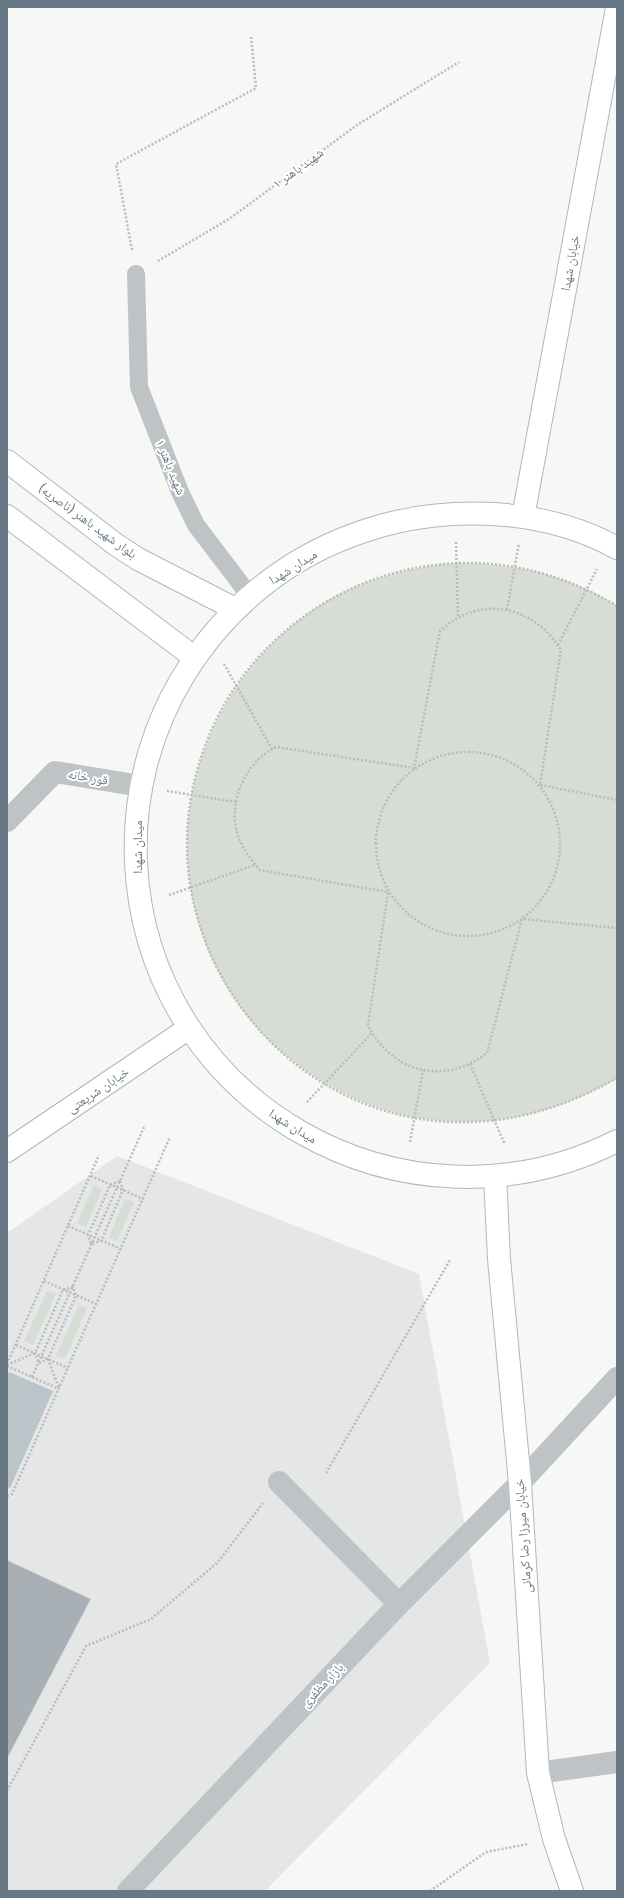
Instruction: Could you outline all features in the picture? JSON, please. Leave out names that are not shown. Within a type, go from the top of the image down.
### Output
[{"type":"main road","name":"خیابان شهدا","points":[[523,517],[617,8]]},
{"type":"main road","name":"بلوار شهید باهنر (ناصریه)","points":[[7,461],[115,544],[138,559],[243,602]]},
{"type":"main road","name":"میدان شهدا","points":[[614,546],[568,528],[523,517],[489,514],[455,514],[414,518],[388,524],[336,541],[300,560],[243,602],[210,637],[194,658],[176,688],[161,719],[149,752],[141,786],[135,845],[141,905],[148,938],[159,969],[173,999],[189,1028],[210,1056],[232,1081],[258,1104],[286,1124],[313,1140],[343,1154],[373,1164],[404,1172],[457,1178],[517,1174],[558,1165],[598,1151],[617,1141]]},
{"type":"main road","points":[[7,516],[194,658]]},
{"type":"main road","name":"خیابان شریعتی","points":[[7,1151],[189,1028]]},
{"type":"main road","name":"خیابان میرزا رضا کرمانی","points":[[495,1176],[499,1259],[520,1483],[538,1773],[554,1839],[572,1891]]},
{"type":"street","name":"قور خانه","points":[[7,821],[55,772],[141,786]]},
{"type":"street","name":"بازار مظفری","points":[[128,1891],[399,1604],[520,1483],[617,1378]]},
{"type":"street","points":[[279,1482],[399,1604]]},
{"type":"street","points":[[538,1773],[617,1762]]},
{"type":"lane","name":"شهید باهنر ۱","points":[[136,274],[139,387],[180,492],[196,525],[243,602]]},
{"type":"path","points":[[136,274],[116,164],[256,88],[251,36]]},
{"type":"path","name":"شهید باهنر ۱","points":[[136,274],[229,219],[357,125],[458,62]]},
{"type":"path","points":[[455,514],[458,617]]},
{"type":"path","points":[[507,610],[523,517]]},
{"type":"path","points":[[558,645],[587,589],[614,546]]},
{"type":"path","points":[[617,606],[587,589],[564,579],[495,564],[456,563],[424,566],[392,573],[361,584],[332,598],[304,616],[279,636],[256,660],[236,685],[221,710],[208,737],[198,766],[191,795],[187,841],[190,888],[198,922],[210,955],[226,986],[245,1015],[268,1041],[295,1064],[324,1083],[353,1098],[383,1110],[441,1121],[468,1122],[495,1121],[528,1115],[560,1106],[590,1093],[617,1078]]},
{"type":"path","points":[[414,768],[440,631],[458,617],[477,610],[507,610],[522,614],[536,622],[552,636],[561,650],[540,785]]},
{"type":"path","points":[[210,637],[272,749]]},
{"type":"path","points":[[388,892],[260,870],[248,856],[238,836],[235,813],[236,802],[241,786],[248,772],[263,755],[276,746],[414,768]]},
{"type":"path","points":[[471,752],[490,754],[509,761],[526,772],[540,785],[552,803],[559,824],[561,845],[558,867],[550,887],[538,905],[522,919],[503,930],[481,936],[460,937],[438,932],[418,923],[401,909],[388,892],[380,874],[376,854],[376,835],[380,815],[388,797],[414,768],[432,759],[451,753],[471,752]]},
{"type":"path","points":[[540,785],[617,800]]},
{"type":"path","points":[[141,786],[236,802]]},
{"type":"path","points":[[141,905],[255,865]]},
{"type":"path","points":[[388,892],[368,1025],[378,1042],[393,1057],[412,1067],[423,1070],[452,1070],[470,1064],[487,1053],[522,919]]},
{"type":"path","points":[[522,919],[617,928]]},
{"type":"path","points":[[286,1124],[372,1033]]},
{"type":"path","points":[[470,1064],[517,1174]]},
{"type":"path","points":[[404,1172],[423,1070]]},
{"type":"path","points":[[32,1377],[145,1125]]},
{"type":"path","points":[[7,1496],[12,1494],[170,1137]]},
{"type":"path","points":[[7,1365],[99,1155]]},
{"type":"path","points":[[90,1176],[143,1199]]},
{"type":"path","points":[[91,1244],[88,1235],[110,1185],[120,1181]]},
{"type":"path","points":[[91,1244],[101,1241],[123,1190],[120,1181]]},
{"type":"path","points":[[68,1226],[121,1249]]},
{"type":"path","points":[[326,1473],[450,1260]]},
{"type":"path","points":[[44,1281],[96,1304]]},
{"type":"path","points":[[7,1365],[35,1353],[63,1290],[73,1287]]},
{"type":"path","points":[[59,1389],[48,1359],[76,1296],[73,1287]]},
{"type":"path","points":[[16,1344],[68,1368]]},
{"type":"path","points":[[35,1353],[39,1362]]},
{"type":"path","points":[[39,1362],[48,1359]]},
{"type":"path","points":[[7,1365],[59,1389]]},
{"type":"path","points":[[7,1791],[86,1646],[152,1619],[218,1562],[279,1482]]},
{"type":"path","points":[[7,1492],[12,1494]]},
{"type":"path","points":[[430,1891],[486,1852],[554,1839]]},
{"type":"shaded area","points":[[456,563],[498,565],[540,573],[580,586],[617,606],[617,1078],[591,1092],[539,1112],[512,1118],[456,1122],[399,1114],[359,1100],[321,1081],[303,1069],[271,1042],[256,1027],[221,978],[199,924],[188,868],[189,812],[202,757],[225,705],[259,658],[303,617],[338,595],[357,586],[395,573],[436,565]]},
{"type":"shaded area","points":[[117,1156],[419,1274],[490,1663],[265,1891],[7,1891],[7,1759],[91,1599],[7,1560],[7,1233]]},
{"type":"shaded area","points":[[94,1185],[102,1189],[86,1227],[77,1223]]},
{"type":"shaded area","points":[[125,1199],[134,1202],[117,1241],[109,1237]]},
{"type":"shaded area","points":[[47,1291],[56,1294],[33,1345],[24,1341]]},
{"type":"shaded area","points":[[79,1305],[87,1308],[65,1359],[56,1355]]},
{"type":"shaded area","points":[[9,1372],[53,1391],[10,1488],[7,1487],[7,1376]]},
{"type":"building","points":[[7,1560],[91,1599],[7,1759]]}]
